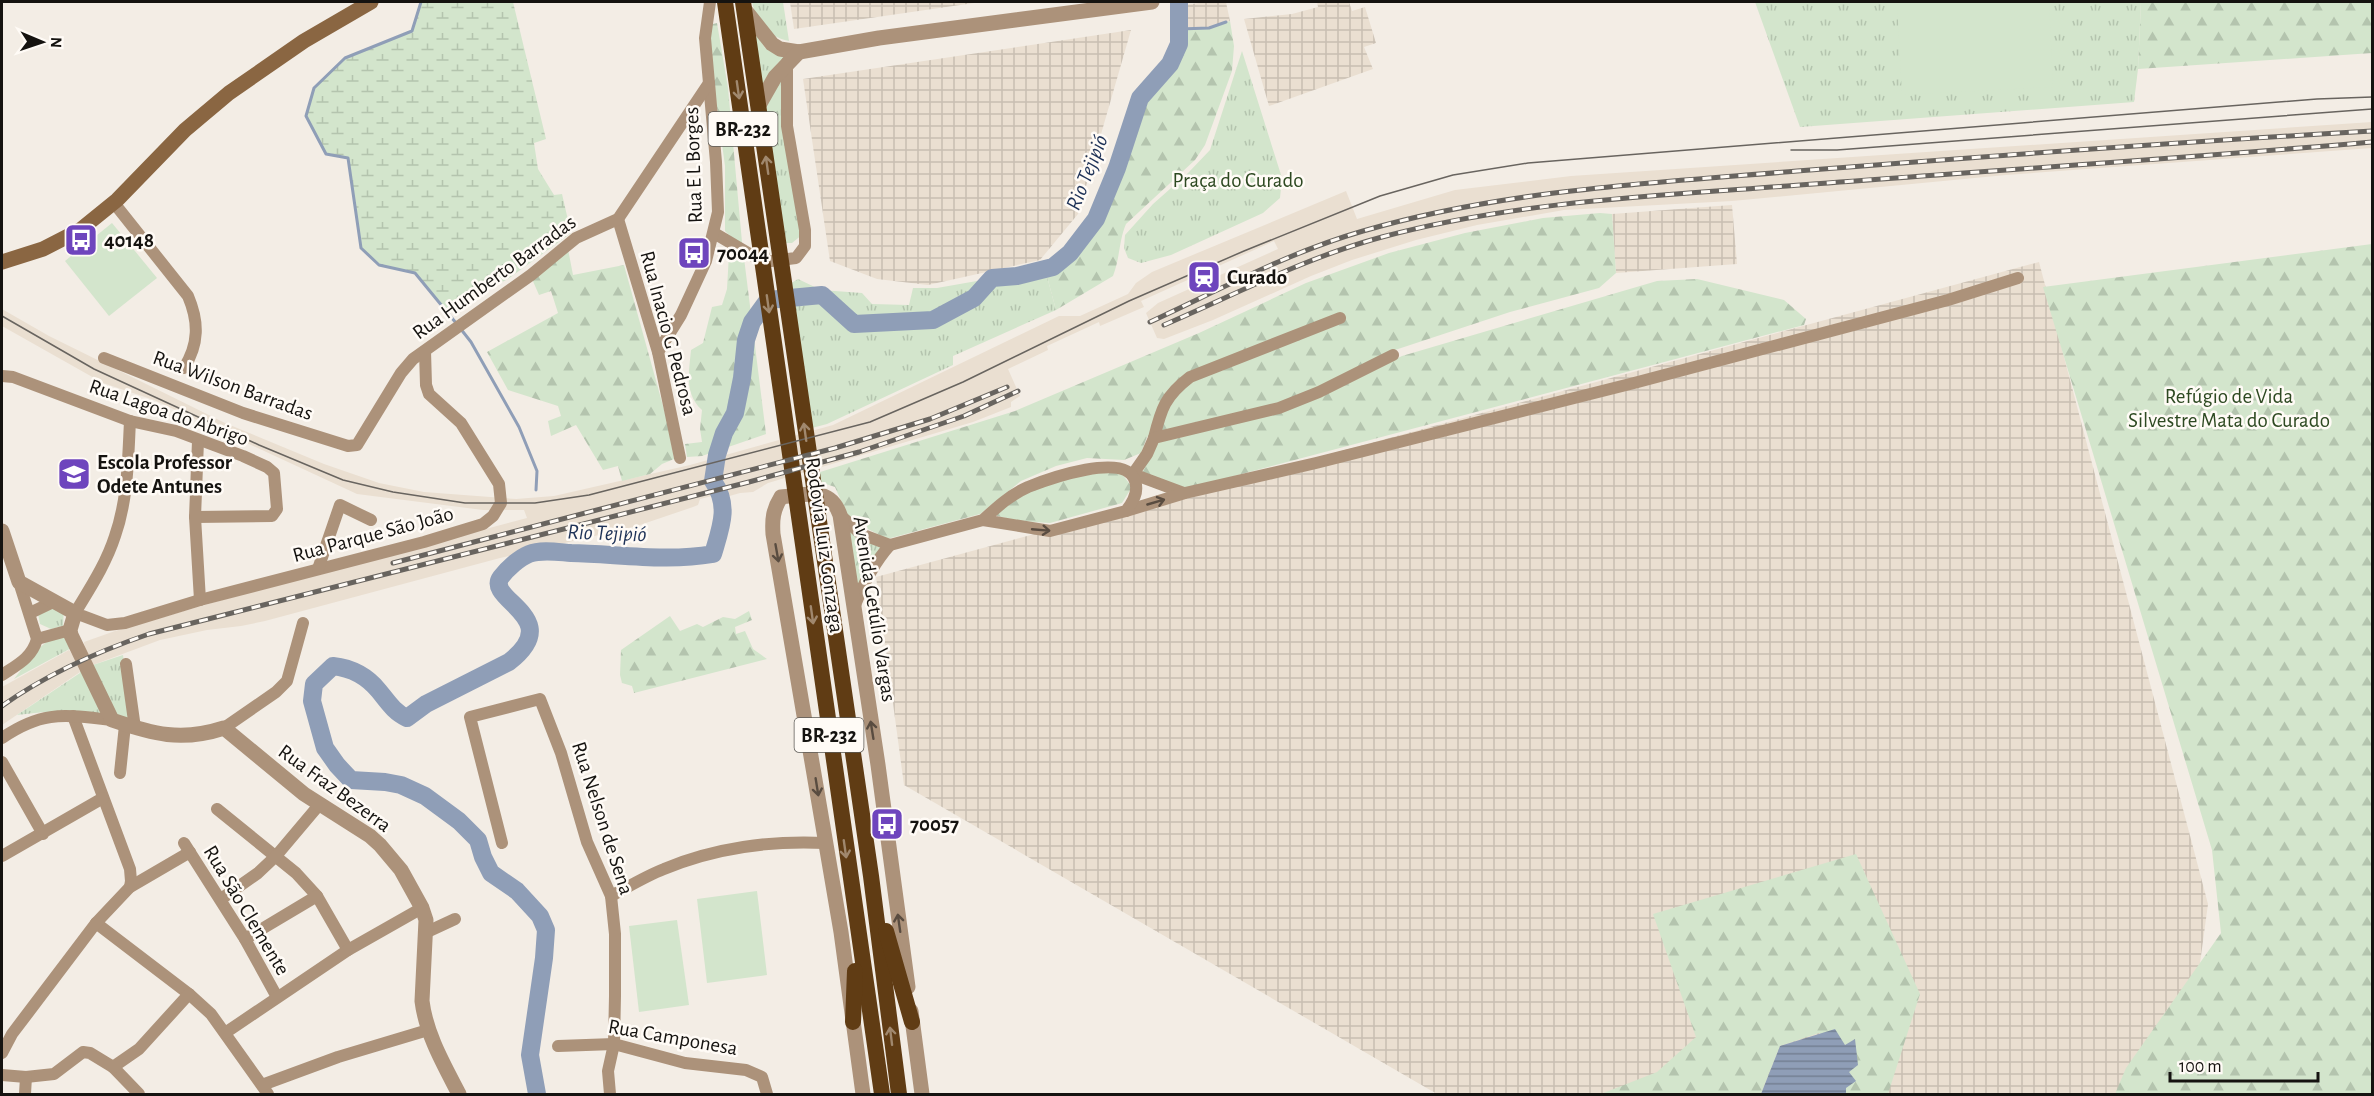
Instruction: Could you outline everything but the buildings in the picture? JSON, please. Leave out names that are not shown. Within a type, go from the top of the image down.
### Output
[{"type":"highway","points":[[715,2],[730,32]]},
{"type":"highway","name":"Rodovia Luiz Gonzaga","points":[[725,2],[857,934],[882,1095]]},
{"type":"highway","name":"Rodovia Luiz Gonzaga","points":[[744,6],[871,876],[899,1095]]},
{"type":"highway","points":[[871,876],[912,1022]]},
{"type":"highway","points":[[853,1022],[857,934]]},
{"type":"main road","points":[[2,262],[43,249],[73,234],[114,203],[185,130],[229,93],[295,47],[371,2]]},
{"type":"street","name":"Rua E L Borges","points":[[658,352],[667,341],[706,261],[717,212],[717,171],[705,38],[710,2]]},
{"type":"street","points":[[759,105],[771,83],[793,57],[879,38],[1150,2]]},
{"type":"street","points":[[744,6],[772,44],[793,57]]},
{"type":"street","points":[[714,232],[763,262],[796,258],[805,246],[805,230],[787,126],[793,57]]},
{"type":"street","points":[[618,219],[709,83]]},
{"type":"street","points":[[114,203],[188,296],[195,311],[197,330],[195,344],[184,368]]},
{"type":"street","name":"Rua Humberto Barradas","points":[[348,446],[357,446],[360,442],[401,373],[413,359],[531,275],[576,238],[618,219]]},
{"type":"street","name":"Rua Inacio G Pedrosa","points":[[618,219],[658,352],[680,458]]},
{"type":"street","points":[[854,609],[867,578],[878,559],[890,545],[983,520],[1050,531],[1185,493],[1316,463],[1634,383],[1948,300],[2018,278]]},
{"type":"street","points":[[1132,474],[1147,454],[1164,403],[1175,388],[1190,377],[1340,318]]},
{"type":"street","name":"Rua Parque São João","points":[[75,613],[107,625],[116,624],[483,524],[493,516],[501,503],[499,484],[470,437],[451,412],[433,400],[429,394],[426,385],[425,351]]},
{"type":"street","points":[[1154,438],[1279,408],[1319,392],[1394,356]]},
{"type":"street","name":"Rua Wilson Barradas","points":[[104,358],[243,413],[348,446]]},
{"type":"street","name":"Rua Lagoa do Abrigo","points":[[2,376],[12,377],[130,421],[165,427],[243,456],[271,470],[276,477],[277,509],[275,514],[267,517],[195,517]]},
{"type":"street","points":[[124,724],[70,630],[75,613],[105,561],[116,534],[125,487],[130,421]]},
{"type":"street","points":[[198,441],[195,517],[200,600]]},
{"type":"street","points":[[983,520],[1005,499],[1028,487],[1102,466],[1126,470],[1185,493]]},
{"type":"street","points":[[1126,511],[1136,491],[1136,483],[1132,474]]},
{"type":"street","name":"Avenida Getúlio Vargas","points":[[863,1095],[826,843],[772,519],[781,497],[810,494],[826,496],[833,501],[840,515],[878,765],[922,1095]]},
{"type":"street","points":[[318,569],[340,505],[371,520]]},
{"type":"street","points":[[840,515],[861,534],[890,545]]},
{"type":"street","points":[[2,531],[37,639],[34,649],[24,661],[2,675]]},
{"type":"street","points":[[19,582],[75,613]]},
{"type":"street","points":[[30,613],[55,601]]},
{"type":"street","points":[[2,738],[17,727],[33,720],[73,716],[124,724],[170,736],[187,736],[224,728],[284,685],[289,675],[303,623]]},
{"type":"street","points":[[37,639],[70,630]]},
{"type":"street","points":[[120,773],[126,664]]},
{"type":"street","name":"Rua Nelson de Sena","points":[[502,843],[470,717],[540,699],[561,753],[587,842],[611,896],[615,934],[614,1044],[608,1071],[610,1095]]},
{"type":"street","points":[[2,1053],[12,1034],[96,922],[130,887],[130,869],[73,716]]},
{"type":"street","name":"Rua Fraz Bezerra","points":[[224,728],[319,805],[370,836],[400,870],[422,908],[427,932],[422,1001],[428,1030],[459,1095]]},
{"type":"street","points":[[2,762],[43,834]]},
{"type":"street","points":[[2,856],[103,798]]},
{"type":"street","points":[[221,899],[258,873],[276,856],[319,805]]},
{"type":"street","points":[[217,809],[296,873],[317,896],[348,950]]},
{"type":"street","points":[[611,896],[665,868],[695,858],[755,845],[826,843]]},
{"type":"street","name":"Rua São Clemente","points":[[130,887],[187,848],[221,899],[277,997]]},
{"type":"street","points":[[245,939],[317,896]]},
{"type":"street","points":[[225,1033],[348,950],[422,908]]},
{"type":"street","points":[[427,932],[455,919]]},
{"type":"street","points":[[96,922],[189,994],[211,1014],[265,1090],[338,1057],[428,1030]]},
{"type":"street","points":[[113,1067],[139,1049],[189,994]]},
{"type":"street","name":"Rua Camponesa","points":[[558,1046],[614,1044],[684,1063],[753,1072],[762,1077],[767,1095]]},
{"type":"street","points":[[2,1076],[26,1077],[54,1074],[83,1052],[90,1053],[113,1067],[139,1095]]},
{"type":"street","points":[[25,1095],[26,1077]]},
{"type":"shaded area","points":[[790,2],[981,2],[794,29]]},
{"type":"shaded area","points":[[1226,2],[1230,21],[1209,28],[1179,29],[1179,6]]},
{"type":"shaded area","points":[[1317,2],[1349,2],[1352,11],[1365,7],[1376,43],[1364,47],[1373,69],[1269,106],[1244,19],[1292,14],[1318,7]]},
{"type":"shaded area","points":[[1131,30],[1078,214],[1040,260],[928,285],[877,279],[830,261],[803,79]]},
{"type":"shaded area","points":[[2372,122],[2372,148],[2006,175],[1732,201],[1564,210],[1477,225],[1416,240],[1352,260],[1213,320],[1164,339],[1157,338],[1146,313],[1158,303],[1278,249],[1274,241],[1141,301],[1144,307],[1100,326],[1099,322],[1047,346],[1048,350],[1008,369],[1020,396],[1011,402],[1011,407],[973,422],[768,483],[753,492],[719,499],[716,495],[700,499],[698,505],[637,526],[500,558],[265,621],[160,640],[93,665],[85,652],[84,642],[115,631],[250,592],[527,518],[524,510],[483,510],[357,494],[154,400],[103,383],[2,326],[2,309],[49,336],[225,423],[324,464],[379,483],[424,492],[516,499],[554,496],[690,465],[833,425],[1059,316],[1080,316],[1128,294],[1136,283],[1152,272],[1346,191],[1357,219],[1455,190],[1571,176]]},
{"type":"shaded area","points":[[1732,205],[1737,264],[1616,273],[1612,214]]},
{"type":"shaded area","points":[[2039,262],[2208,904],[2193,1015],[2125,1094],[1437,1094],[904,785],[876,577]]},
{"type":"shaded area","points":[[69,650],[80,672],[2,725],[2,687]]},
{"type":"green space","points":[[421,2],[513,2],[546,139],[534,143],[538,169],[554,195],[562,194],[571,233],[508,279],[446,311],[415,273],[379,265],[361,248],[348,158],[326,154],[306,116],[314,88],[345,58],[411,31]]},
{"type":"green space","points":[[752,2],[783,2],[789,41],[775,36],[764,28]]},
{"type":"green space","points":[[1755,2],[2141,2],[2134,102],[1800,127]]},
{"type":"green space","points":[[1897,2],[2049,2],[2053,87],[1902,95]]},
{"type":"green space","points":[[2141,2],[2372,2],[2372,53],[2138,69]]},
{"type":"green space","points":[[1230,21],[1234,46],[1232,71],[1205,145],[1195,160],[1126,224],[1113,276],[1056,310],[1045,269],[1060,262],[1068,254],[1080,241],[1095,218],[1117,168],[1138,104],[1146,89],[1175,53],[1179,29],[1209,28]]},
{"type":"green space","points":[[717,23],[728,88],[742,242],[766,434],[702,456],[687,457],[685,444],[702,442],[700,429],[702,410],[692,397],[689,382],[691,350],[703,343],[712,307],[722,305],[727,289],[730,236],[725,231],[725,166],[710,57],[709,25]]},
{"type":"green space","points":[[753,26],[765,48],[791,56],[778,63],[762,91]]},
{"type":"green space","name":"Praça do Curado","points":[[1242,51],[1282,178],[1280,198],[1263,213],[1171,255],[1141,263],[1128,258],[1124,248],[1125,235],[1153,204],[1210,150]]},
{"type":"green space","points":[[784,70],[803,234],[792,243],[786,243],[766,112],[768,96]]},
{"type":"green space","points":[[1612,214],[1616,273],[1599,288],[1510,312],[1392,351],[1276,404],[1147,437],[1141,453],[1124,460],[1087,458],[1056,466],[1021,481],[980,514],[887,539],[849,519],[835,487],[820,482],[817,473],[1015,411],[1199,333],[1306,283],[1389,253],[1465,233],[1543,218]]},
{"type":"green space","points":[[112,223],[157,278],[109,316],[65,261]]},
{"type":"green space","name":"Refúgio de Vida Silvestre Mata do Curado","points":[[2372,244],[2372,1094],[2115,1094],[2126,1068],[2221,933],[2212,850],[2043,287]]},
{"type":"green space","points":[[568,249],[573,275],[624,265],[668,424],[674,459],[662,464],[650,474],[622,481],[618,466],[603,470],[576,425],[551,436],[548,421],[561,416],[558,406],[508,390],[487,352],[558,313],[551,291],[539,295],[532,279]]},
{"type":"green space","points":[[1045,269],[1056,310],[953,356],[953,365],[827,424],[808,429],[788,285],[798,279],[821,290],[862,293],[872,304],[909,305],[913,288],[937,288]]},
{"type":"green space","points":[[1697,279],[1784,300],[1806,319],[1804,325],[1185,489],[1142,473],[1157,442],[1322,395],[1402,356],[1657,281]]},
{"type":"green space","points":[[1104,468],[1119,470],[1132,487],[1122,503],[1050,523],[1020,521],[997,516],[996,513],[1027,491]]},
{"type":"green space","points":[[843,522],[883,547],[854,600]]},
{"type":"green space","points":[[43,608],[64,609],[63,626],[51,629],[40,624],[38,614]]},
{"type":"green space","points":[[749,611],[752,620],[735,627],[736,634],[745,631],[753,649],[767,659],[634,693],[632,686],[622,683],[621,650],[670,616],[680,631],[697,624],[703,627],[723,617],[735,619]]},
{"type":"green space","points":[[63,634],[75,646],[14,679],[41,646]]},
{"type":"green space","points":[[123,655],[132,724],[118,719],[93,665]]},
{"type":"green space","points":[[80,669],[104,714],[44,712],[17,715],[80,673]]},
{"type":"green space","points":[[1856,854],[1920,994],[1888,1094],[1832,1094],[1846,1088],[1855,1040],[1845,1045],[1819,1033],[1780,1046],[1761,1094],[1601,1094],[1657,1072],[1696,1037],[1653,914]]},
{"type":"green space","points":[[757,891],[767,975],[707,983],[697,899]]},
{"type":"green space","points":[[677,920],[689,1005],[639,1012],[629,926]]},
{"type":"water","points":[[1835,1029],[1845,1045],[1855,1039],[1858,1065],[1849,1072],[1856,1081],[1846,1088],[1846,1093],[1761,1094],[1780,1046]]},
{"type":"waterway","points":[[421,2],[412,31],[345,58],[314,88],[306,116],[326,154],[348,158],[361,248],[379,265],[415,273],[456,323]]},
{"type":"waterway","name":"Rio Tejipió","points":[[537,1094],[530,1055],[544,958],[546,930],[540,916],[517,891],[491,873],[478,840],[459,821],[425,796],[401,785],[351,780],[325,748],[312,701],[314,684],[333,666],[352,671],[369,681],[395,710],[407,718],[426,704],[509,662],[525,646],[530,633],[527,621],[503,594],[499,585],[501,577],[525,556],[544,551],[660,557],[713,554],[719,535],[723,508],[713,481],[717,455],[724,433],[735,413],[746,340],[752,322],[768,300],[822,295],[854,324],[933,320],[974,298],[992,278],[1017,276],[1053,267],[1070,253],[1096,219],[1117,168],[1140,98],[1170,64],[1179,44],[1179,2]]},
{"type":"waterway","points":[[1179,29],[1209,28],[1226,22]]},
{"type":"waterway","points":[[460,328],[471,342],[519,427],[537,471],[536,490]]},
{"type":"tram line","points":[[2,316],[94,369],[259,445],[343,480],[393,492],[465,503],[535,503],[589,495],[870,422],[963,382],[1129,301],[1244,251],[1380,196],[1453,175],[1528,163],[2317,99],[2372,97]]},
{"type":"tram line","points":[[1791,150],[1837,150],[2372,109]]},
{"type":"railway","points":[[1150,322],[1255,272],[1335,240],[1416,217],[1524,197],[1633,184],[1797,171],[2372,131]]},
{"type":"railway","points":[[1164,325],[1299,265],[1354,245],[1432,225],[1532,208],[1634,197],[2372,142]]},
{"type":"railway","points":[[393,563],[835,448],[930,419],[1007,387]]},
{"type":"railway","points":[[2,706],[72,665],[149,634],[859,452],[964,416],[1018,391]]},
{"type":"place","name":"40148","points":[[81,240]]},
{"type":"place","name":"70044","points":[[694,253]]},
{"type":"place","name":"Curado","points":[[1204,277]]},
{"type":"place","name":"Escola Professor Odete Antunes","points":[[74,474]]},
{"type":"place","name":"70057","points":[[887,824]]}]
